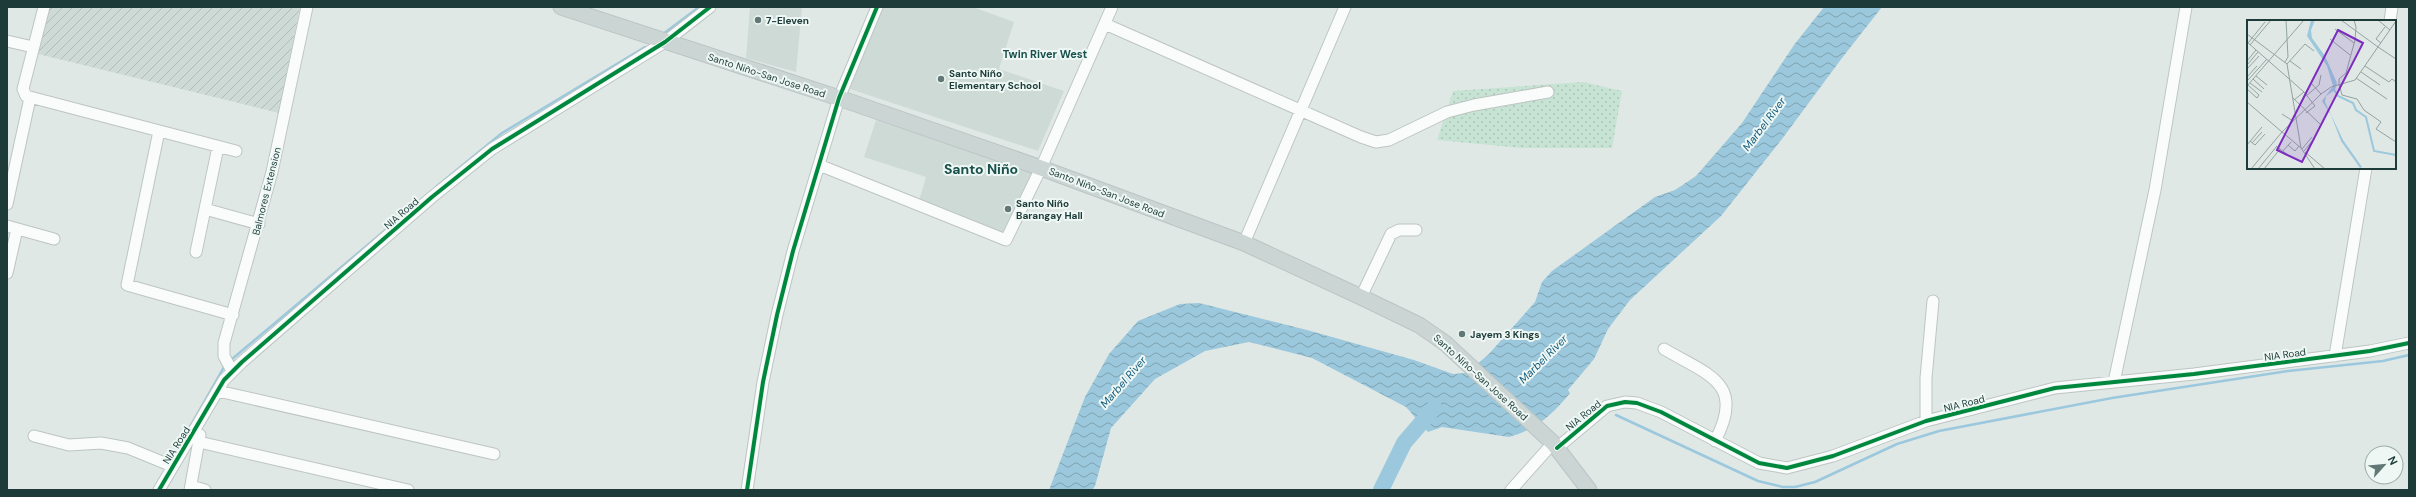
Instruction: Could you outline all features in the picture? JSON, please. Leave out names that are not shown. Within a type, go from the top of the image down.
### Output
[{"type":"main road","name":"Santo Niño-San Jose Road","points":[[561,7],[581,10],[665,42],[839,98],[1042,168],[1244,243],[1361,297],[1419,326],[1462,359],[1555,445],[1589,490]]},
{"type":"street","points":[[44,7],[23,89],[30,98],[236,151]]},
{"type":"street","name":"Balmores Extension","points":[[232,371],[224,349],[232,315],[259,224],[283,122],[307,7]]},
{"type":"street","name":"NIA Road","points":[[159,490],[168,464],[201,421],[218,390],[232,371],[432,197],[492,148],[665,42],[710,7]]},
{"type":"street","points":[[747,490],[763,382],[776,315],[793,251],[839,98],[877,7]]},
{"type":"street","points":[[819,165],[1006,240],[1042,168],[1112,7]]},
{"type":"street","points":[[1244,243],[1345,7]]},
{"type":"street","points":[[2114,382],[2155,190],[2186,7]]},
{"type":"street","points":[[2390,20],[2392,7]]},
{"type":"street","points":[[1105,24],[1376,142],[1389,140],[1447,112],[1474,105],[1548,92]]},
{"type":"street","points":[[7,41],[33,47]]},
{"type":"street","points":[[7,204],[30,98]]},
{"type":"street","points":[[159,131],[127,285],[232,315]]},
{"type":"street","points":[[196,252],[218,147]]},
{"type":"street","points":[[2335,356],[2366,169]]},
{"type":"street","points":[[205,209],[259,224]]},
{"type":"street","points":[[7,273],[12,228],[54,239]]},
{"type":"street","points":[[1361,297],[1391,234],[1399,230],[1416,230]]},
{"type":"street","points":[[1926,421],[1927,366],[1932,301]]},
{"type":"street","name":"NIA Road","points":[[1511,490],[1555,445],[1597,412],[1614,403],[1625,402],[1650,407],[1759,463],[1787,468],[1833,456],[1926,421],[2055,388],[2194,374],[2370,351],[2409,343]]},
{"type":"street","points":[[1664,349],[1712,377],[1722,388],[1727,401],[1727,415],[1715,441]]},
{"type":"street","points":[[218,390],[494,454]]},
{"type":"street","points":[[201,421],[191,488],[205,490]]},
{"type":"street","points":[[34,436],[69,445],[101,442],[128,448],[168,464]]},
{"type":"street","points":[[199,442],[408,490]]},
{"type":"shaded area","points":[[49,7],[300,7],[279,113],[38,54]]},
{"type":"shaded area","points":[[750,7],[802,7],[796,72],[746,58]]},
{"type":"shaded area","name":"Santo Niño Elementary School","points":[[882,7],[973,7],[1014,22],[999,69],[1064,91],[1038,151],[850,89]]},
{"type":"shaded area","points":[[876,120],[1034,171],[1005,234],[919,201],[926,177],[864,157]]},
{"type":"green space","points":[[1583,82],[1622,91],[1612,148],[1522,148],[1437,140],[1453,91]]},
{"type":"water","name":"Marbel River","points":[[1824,7],[1882,7],[1782,139],[1721,216],[1630,300],[1608,329],[1594,359],[1568,390],[1570,393],[1557,408],[1536,426],[1509,437],[1442,427],[1428,432],[1406,407],[1312,358],[1249,342],[1205,351],[1155,379],[1111,428],[1095,486],[1092,490],[1049,490],[1085,397],[1109,354],[1138,321],[1180,304],[1199,303],[1307,330],[1414,360],[1453,374],[1466,373],[1488,355],[1535,302],[1542,282],[1552,271],[1655,197],[1675,190],[1696,176],[1742,123],[1794,45]]},
{"type":"waterway","points":[[663,34],[699,7]]},
{"type":"waterway","points":[[436,187],[502,133],[645,47]]},
{"type":"waterway","points":[[231,360],[408,211]]},
{"type":"waterway","points":[[1616,415],[1758,481],[1783,487],[1795,487],[1815,482],[1897,444],[1939,431],[2112,398],[2288,371],[2383,361],[2409,355]]},
{"type":"waterway","points":[[183,439],[224,367]]},
{"type":"waterway","points":[[1381,490],[1404,443],[1434,408]]},
{"type":"cycle path","points":[[159,490],[224,380],[242,362],[432,197],[492,149],[665,42],[710,7]]},
{"type":"cycle path","points":[[747,490],[763,382],[777,315],[793,251],[839,98],[877,7]]},
{"type":"cycle path","points":[[1557,448],[1607,406],[1625,402],[1637,403],[1661,412],[1759,463],[1787,468],[1833,456],[1926,421],[2055,388],[2194,374],[2370,351],[2409,343]]},
{"type":"place","name":"7-Eleven","points":[[758,20]]},
{"type":"place","name":"Santo Niño Elementary School","points":[[941,79]]},
{"type":"place","name":"Santo Niño Barangay Hall","points":[[1008,209]]},
{"type":"place","name":"Jayem 3 Kings","points":[[1462,334]]},
{"type":"district","name":"Twin River West","points":[[1045,54]]},
{"type":"district","name":"Santo Niño","points":[[981,169]]}]
